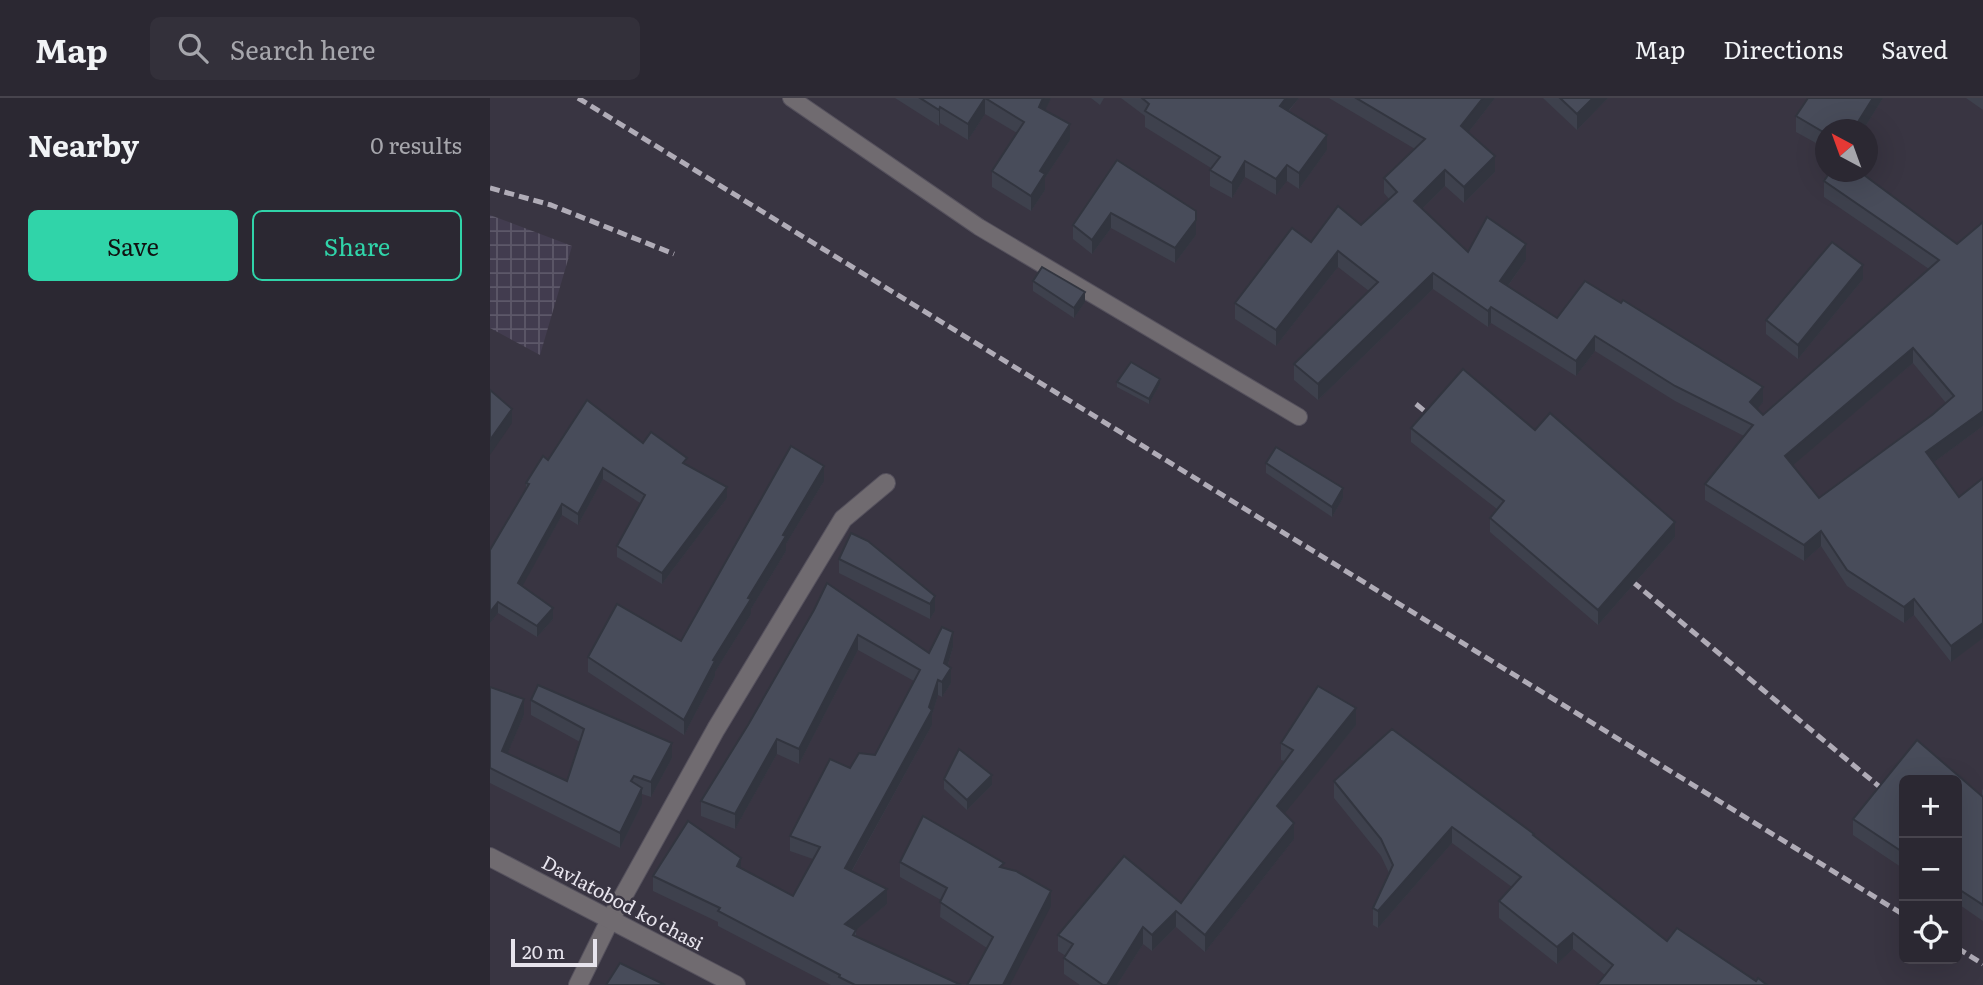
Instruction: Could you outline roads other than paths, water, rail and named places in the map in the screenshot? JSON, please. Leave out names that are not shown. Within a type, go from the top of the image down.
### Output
[{"type":"street","points":[[578,985],[610,920],[716,729],[843,519],[886,483]]},
{"type":"street","name":"Davlatobod ko'chasi","points":[[490,857],[736,985]]},
{"type":"lane","points":[[791,98],[979,227],[1299,417]]},
{"type":"railway","points":[[578,98],[1899,912]]},
{"type":"railway","points":[[490,188],[551,205],[674,254]]},
{"type":"railway","points":[[1416,404],[1439,423]]},
{"type":"railway","points":[[1621,572],[1887,793]]},
{"type":"railway","points":[[1962,951],[1983,964]]}]
